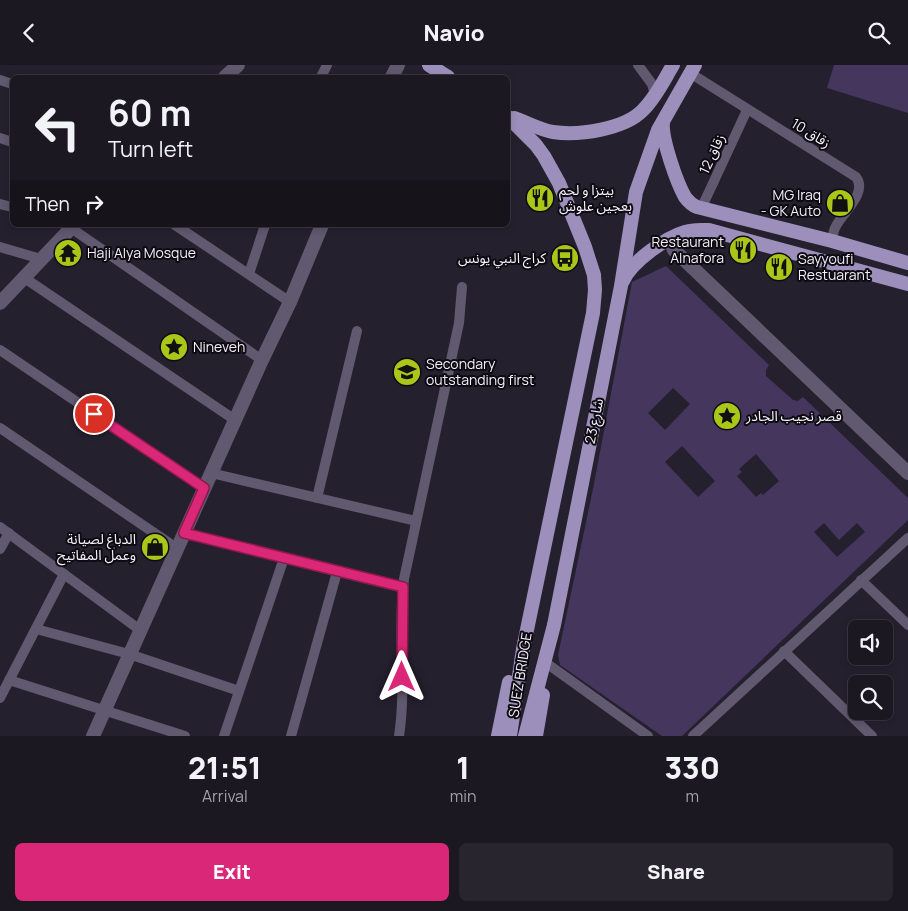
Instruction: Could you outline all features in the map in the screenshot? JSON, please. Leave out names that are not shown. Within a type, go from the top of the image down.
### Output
[{"type":"main road","points":[[430,65],[445,75]]},
{"type":"main road","points":[[510,117],[552,132],[600,130],[616,127],[630,121],[643,110],[655,95],[673,65]]},
{"type":"main road","name":"شارع 23","points":[[554,625],[621,286],[636,192],[646,161],[666,115],[692,69]]},
{"type":"main road","points":[[666,115],[663,135],[686,198],[692,205],[701,209],[832,241],[908,263]]},
{"type":"main road","name":"شارع 23","points":[[510,118],[536,145],[559,183],[585,247],[594,275],[595,290],[593,313],[530,615]]},
{"type":"main road","points":[[621,286],[628,271],[634,264],[654,249],[677,235],[696,230],[722,232],[908,284]]},
{"type":"main road","name":"SUEZ BRIDGE","points":[[514,736],[518,676],[530,615]]},
{"type":"main road","points":[[536,736],[554,625]]},
{"type":"main road","name":"SUEZ BRIDGE","points":[[514,736],[554,625]]},
{"type":"street","points":[[227,75],[238,65]]},
{"type":"street","points":[[638,65],[652,84],[655,95]]},
{"type":"street","name":"زقاق 10","points":[[692,69],[747,110],[856,177],[860,182],[858,194],[837,224],[832,241]]},
{"type":"street","name":"زقاق 12","points":[[701,209],[747,110]]},
{"type":"street","points":[[0,303],[73,227],[262,360]]},
{"type":"street","points":[[178,227],[290,302]]},
{"type":"street","points":[[249,273],[264,227]]},
{"type":"street","points":[[93,736],[262,360],[290,302],[321,227]]},
{"type":"street","points":[[677,235],[671,243],[674,250],[908,473]]},
{"type":"street","points":[[0,247],[41,259]]},
{"type":"street","points":[[23,277],[235,420]]},
{"type":"street","points":[[399,736],[402,695],[403,587],[459,323],[462,287]]},
{"type":"street","points":[[317,498],[357,331]]},
{"type":"street","points":[[0,350],[204,488]]},
{"type":"street","points":[[0,428],[169,543],[174,555]]},
{"type":"street","points":[[211,473],[416,521]]},
{"type":"street","points":[[0,527],[140,630]]},
{"type":"street","points":[[0,549],[9,533]]},
{"type":"street","points":[[184,533],[403,587]]},
{"type":"street","points":[[693,736],[908,538]]},
{"type":"street","points":[[224,736],[284,558]]},
{"type":"street","points":[[291,736],[337,571]]},
{"type":"street","points":[[0,698],[64,574]]},
{"type":"street","points":[[861,580],[908,625]]},
{"type":"street","points":[[36,629],[130,654],[240,691]]},
{"type":"street","points":[[784,651],[872,736]]},
{"type":"street","points":[[549,665],[648,736]]},
{"type":"street","points":[[9,680],[185,736]]},
{"type":"shaded area","points":[[834,65],[908,65],[908,113],[827,88]]},
{"type":"shaded area","points":[[666,266],[769,365],[766,370],[766,376],[793,400],[798,401],[803,397],[908,498],[908,520],[682,736],[662,736],[560,665],[558,655],[593,489],[632,282]],"holes":[[[673,388],[690,404],[665,430],[648,413]],[[682,446],[715,481],[698,497],[665,462]],[[756,454],[779,481],[763,495],[761,493],[756,497],[737,476],[742,472],[739,469]],[[824,523],[839,540],[857,523],[865,532],[837,557],[814,532]]]},
{"type":"place","name":"بيتزا و لحم بعجين علوش","points":[[540,198]]},
{"type":"place","name":"MG Iraq - GK Auto","points":[[840,203]]},
{"type":"place","name":"Restaurant Alnafora","points":[[743,250]]},
{"type":"place","name":"Haji Alya Mosque","points":[[68,253]]},
{"type":"place","name":"كراج النبي يونس","points":[[565,258]]},
{"type":"place","name":"Sayyoufi Restuarant","points":[[779,267]]},
{"type":"place","name":"Nineveh","points":[[174,347]]},
{"type":"place","name":"Secondary outstanding first","points":[[407,372]]},
{"type":"place","name":"قصر نجيب الجادر","points":[[727,416]]},
{"type":"place","name":"الدباغ لصيانة وعمل المفاتيح","points":[[155,547]]},
{"type":"route","points":[[94,414],[204,488],[184,533],[403,587],[402,677]]}]
